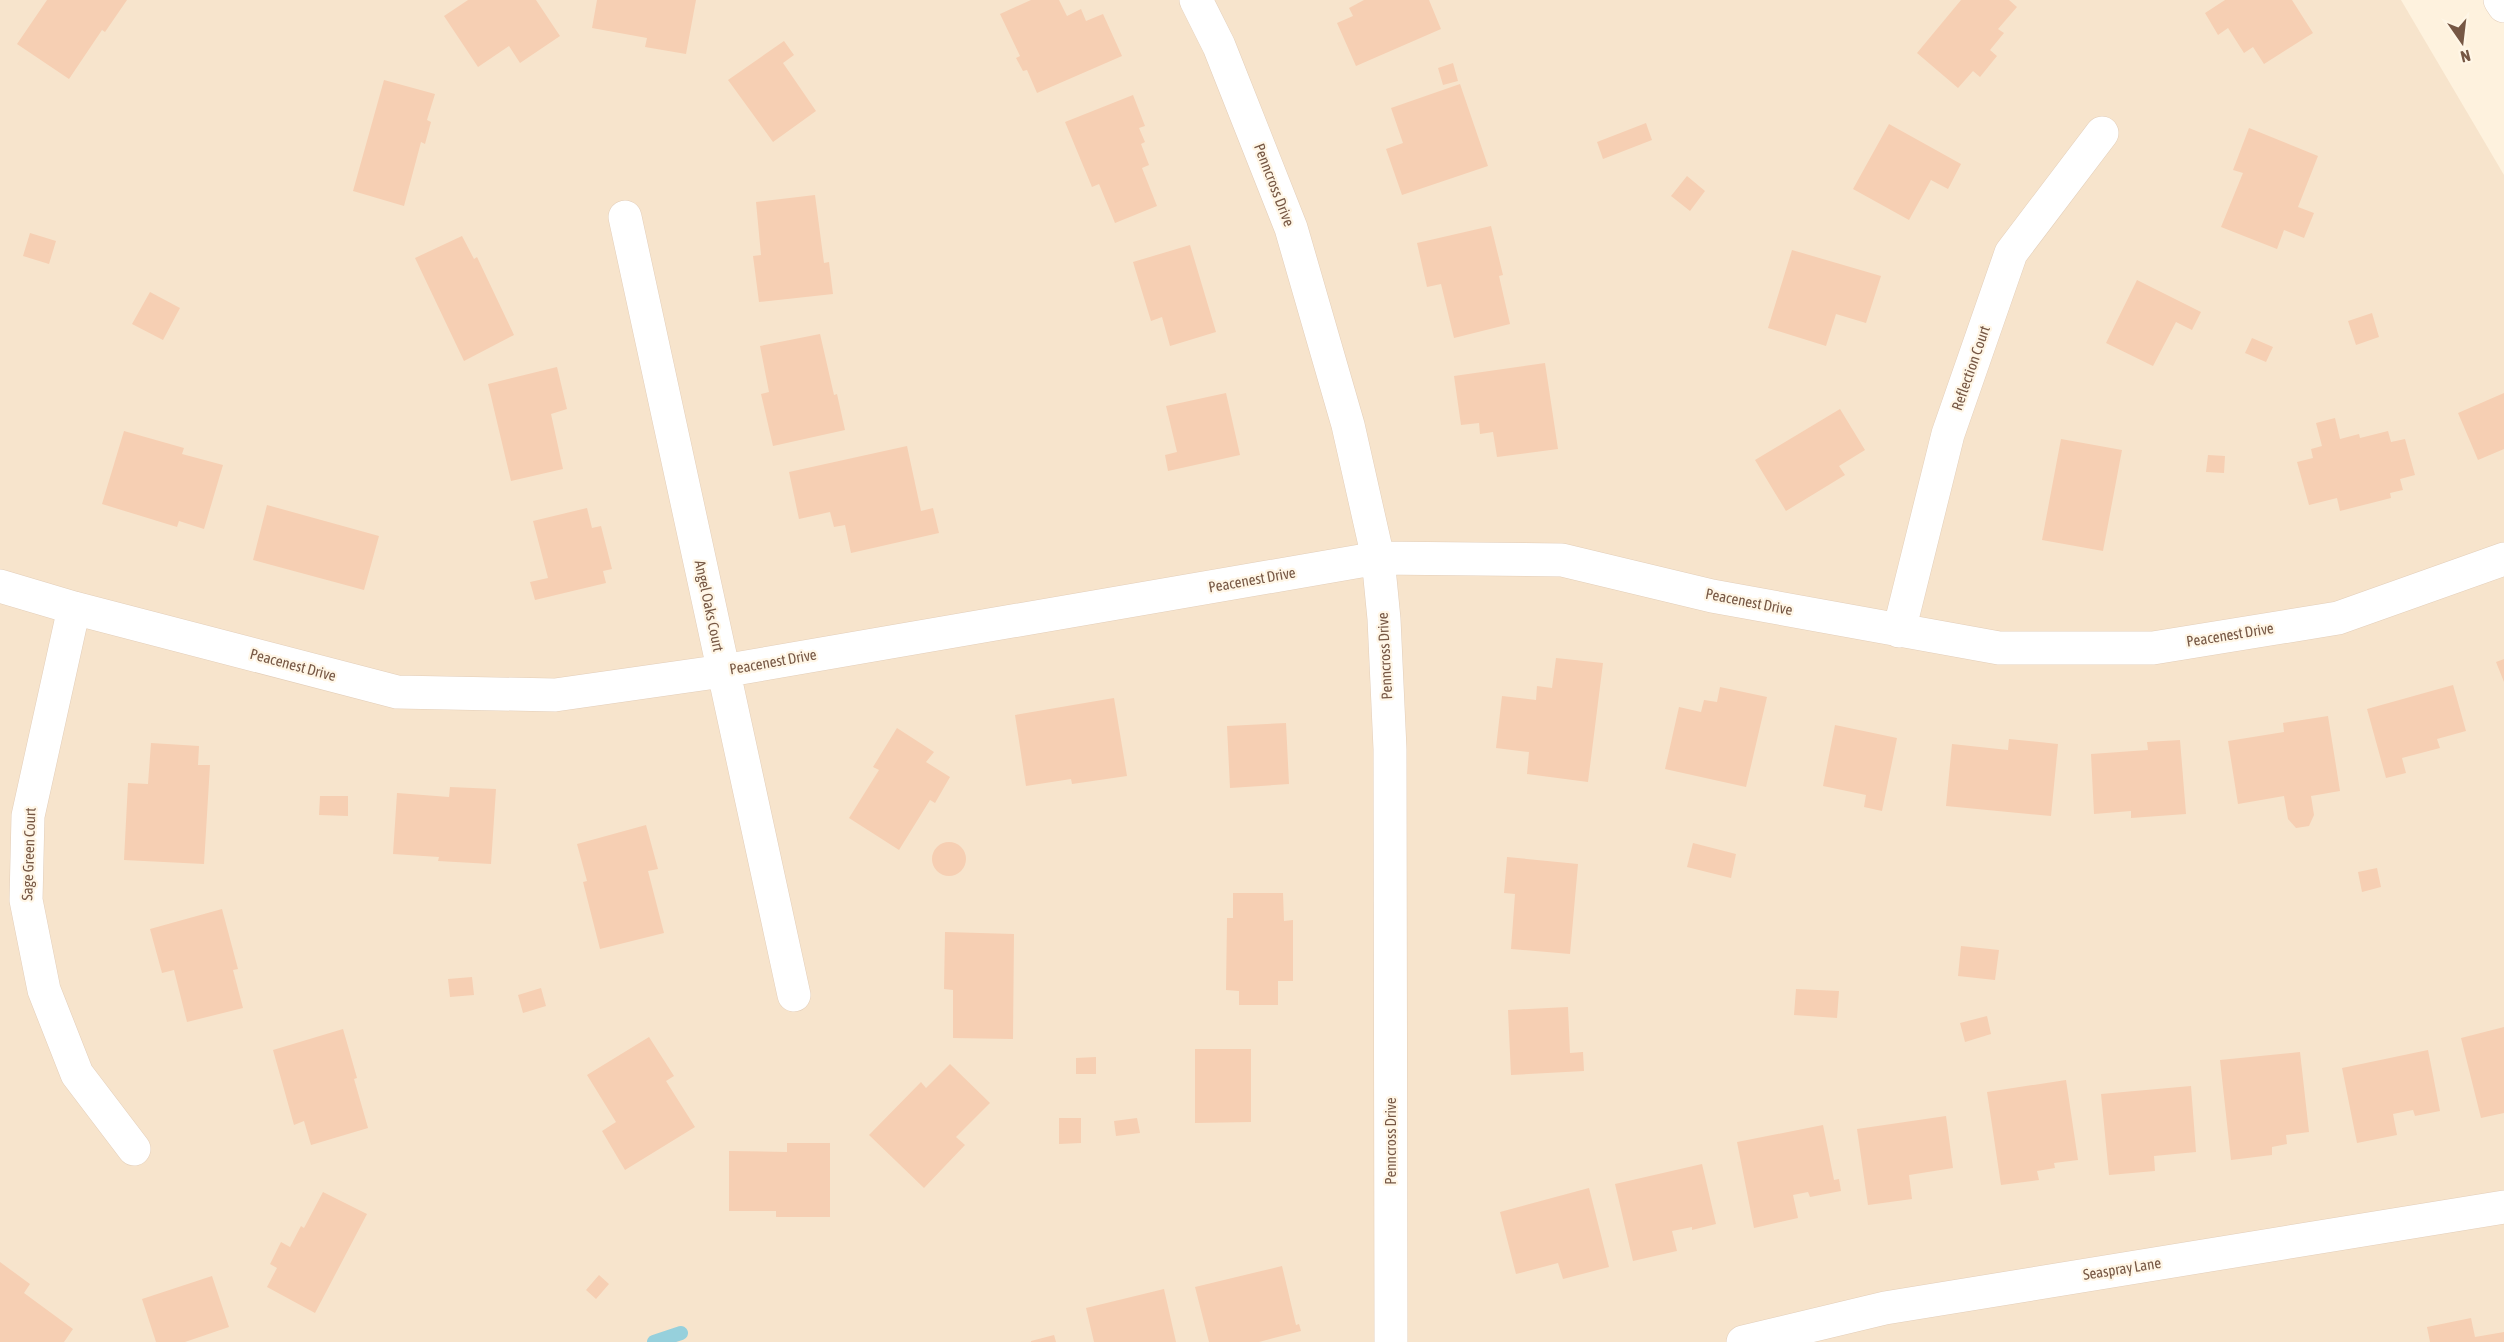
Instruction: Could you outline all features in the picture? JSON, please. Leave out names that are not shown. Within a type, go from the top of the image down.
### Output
[{"type":"street","name":"Penncross Drive","points":[[1196,0],[1220,46],[1291,228],[1348,425],[1378,558],[1384,619],[1390,749],[1391,1342]]},
{"type":"street","points":[[2500,0],[2504,6]]},
{"type":"street","name":"Reflection Court","points":[[1899,631],[1948,434],[2011,253],[2102,133]]},
{"type":"street","name":"Angel Oaks Court","points":[[626,217],[794,995]]},
{"type":"street","name":"Peacenest Drive","points":[[0,586],[74,608],[397,692],[555,695],[723,671],[1378,558],[1562,560],[1712,596],[1999,648],[2153,648],[2338,618],[2504,559]]},
{"type":"street","name":"Sage Green Court","points":[[74,608],[28,816],[26,900],[44,990],[77,1074],[134,1149]]},
{"type":"street","name":"Seaspray Lane","points":[[1743,1342],[1885,1308],[2504,1208]]},
{"type":"shaded area","points":[[0,0],[2401,0],[2504,175],[2504,1342],[0,1342]]},
{"type":"building","points":[[47,0],[127,0],[105,32],[102,30],[69,79],[17,44]]},
{"type":"building","points":[[468,0],[536,0],[560,36],[520,63],[509,46],[478,67],[444,16]]},
{"type":"building","points":[[597,0],[696,0],[686,54],[645,47],[647,38],[592,28]]},
{"type":"building","points":[[1031,0],[1059,0],[1067,16],[1081,9],[1086,21],[1103,14],[1122,56],[1037,93],[1027,70],[1023,71],[1016,58],[1020,56],[1000,14]]},
{"type":"building","points":[[1364,0],[1429,0],[1441,29],[1356,66],[1337,23],[1353,16],[1349,8]]},
{"type":"building","points":[[1961,0],[2009,0],[2017,7],[1998,29],[2004,33],[1990,50],[1997,56],[1980,77],[1973,71],[1958,88],[1917,53]]},
{"type":"building","points":[[2225,0],[2292,0],[2313,33],[2264,64],[2253,47],[2244,53],[2228,28],[2218,35],[2205,13]]},
{"type":"building","points":[[784,41],[794,55],[783,63],[816,111],[773,142],[728,80]]},
{"type":"building","points":[[1453,63],[1458,81],[1443,85],[1438,68]]},
{"type":"building","points":[[384,80],[435,94],[427,120],[431,122],[425,144],[421,142],[404,206],[353,191]]},
{"type":"building","points":[[1460,84],[1488,166],[1402,195],[1386,149],[1403,143],[1391,108]]},
{"type":"building","points":[[1133,95],[1145,126],[1139,128],[1145,142],[1141,144],[1149,165],[1142,168],[1157,206],[1115,223],[1099,184],[1092,187],[1065,122]]},
{"type":"building","points":[[1646,123],[1652,140],[1603,159],[1597,142]]},
{"type":"building","points":[[1889,124],[1961,164],[1948,189],[1931,180],[1909,220],[1853,189]]},
{"type":"building","points":[[2249,128],[2318,156],[2298,207],[2314,213],[2304,238],[2284,230],[2277,249],[2221,227],[2243,173],[2233,170]]},
{"type":"building","points":[[1687,176],[1705,191],[1690,211],[1671,196]]},
{"type":"building","points":[[815,195],[824,263],[829,262],[833,294],[759,302],[753,256],[761,255],[756,202]]},
{"type":"building","points":[[1491,226],[1503,275],[1499,276],[1510,324],[1454,338],[1441,284],[1427,287],[1417,243]]},
{"type":"building","points":[[30,233],[56,241],[49,264],[23,256]]},
{"type":"building","points":[[462,236],[474,259],[477,257],[514,335],[464,361],[415,258]]},
{"type":"building","points":[[1190,245],[1216,332],[1170,346],[1162,317],[1151,321],[1133,262]]},
{"type":"building","points":[[1792,250],[1881,276],[1866,323],[1836,314],[1826,346],[1768,328]]},
{"type":"building","points":[[2137,280],[2201,312],[2192,330],[2176,322],[2153,366],[2106,343]]},
{"type":"building","points":[[150,292],[180,308],[163,340],[132,324]]},
{"type":"building","points":[[2372,313],[2379,337],[2356,345],[2348,321]]},
{"type":"building","points":[[820,334],[834,395],[837,394],[845,430],[773,446],[761,394],[769,392],[760,346]]},
{"type":"building","points":[[2252,338],[2273,347],[2266,362],[2245,353]]},
{"type":"building","points":[[1545,363],[1558,449],[1497,457],[1493,432],[1480,434],[1479,423],[1461,425],[1454,376]]},
{"type":"building","points":[[557,367],[567,409],[551,414],[563,469],[511,481],[488,384]]},
{"type":"building","points":[[1226,393],[1240,455],[1168,471],[1165,455],[1177,452],[1166,406]]},
{"type":"building","points":[[2504,393],[2504,449],[2478,460],[2458,413]]},
{"type":"building","points":[[1840,409],[1865,450],[1839,466],[1845,475],[1786,511],[1755,460]]},
{"type":"building","points":[[2335,418],[2340,439],[2359,434],[2360,438],[2388,431],[2391,442],[2405,439],[2415,475],[2400,479],[2403,490],[2390,493],[2391,498],[2340,511],[2337,498],[2309,505],[2297,462],[2313,458],[2311,449],[2322,446],[2316,423]]},
{"type":"building","points":[[124,431],[184,448],[182,454],[223,465],[204,529],[179,521],[177,527],[102,504]]},
{"type":"building","points":[[2061,439],[2122,450],[2103,551],[2042,540]]},
{"type":"building","points":[[907,446],[921,511],[933,508],[939,533],[851,553],[845,525],[834,527],[830,512],[799,519],[789,472]]},
{"type":"building","points":[[2208,455],[2225,456],[2224,473],[2206,472]]},
{"type":"building","points":[[267,505],[379,536],[364,590],[253,560]]},
{"type":"building","points":[[587,508],[592,528],[601,526],[612,569],[603,571],[606,583],[535,600],[530,582],[548,578],[533,521]]},
{"type":"building","points":[[1556,658],[1603,663],[1588,782],[1527,774],[1529,752],[1496,748],[1502,696],[1536,700],[1537,686],[1552,688]]},
{"type":"building","points":[[2504,659],[2504,682],[2496,662]]},
{"type":"building","points":[[2453,685],[2466,731],[2437,739],[2440,748],[2402,758],[2406,773],[2386,778],[2367,709]]},
{"type":"building","points":[[1720,687],[1767,697],[1746,787],[1665,769],[1679,707],[1701,712],[1704,700],[1717,702]]},
{"type":"building","points":[[1114,698],[1127,776],[1072,784],[1071,779],[1026,786],[1015,715]]},
{"type":"building","points":[[2328,716],[2340,791],[2311,796],[2314,815],[2309,826],[2296,828],[2288,819],[2284,796],[2238,804],[2228,741],[2284,732],[2283,723]]},
{"type":"building","points":[[1286,723],[1289,784],[1230,788],[1227,726]]},
{"type":"building","points":[[1835,725],[1897,738],[1882,811],[1864,807],[1866,795],[1823,786]]},
{"type":"building","points":[[897,728],[934,752],[926,762],[950,777],[935,803],[930,800],[899,850],[849,818],[879,770],[873,767]]},
{"type":"building","points":[[2009,739],[2058,744],[2051,816],[1946,806],[1952,744],[2008,750]]},
{"type":"building","points":[[2180,740],[2186,814],[2131,818],[2131,811],[2094,814],[2091,754],[2148,750],[2147,742]]},
{"type":"building","points":[[151,743],[199,746],[198,765],[210,765],[204,864],[124,860],[128,783],[148,784]]},
{"type":"building","points":[[450,787],[496,789],[491,864],[438,861],[439,857],[393,854],[397,793],[449,797]]},
{"type":"building","points":[[320,796],[348,796],[348,816],[319,815]]},
{"type":"building","points":[[646,825],[658,869],[648,871],[664,933],[600,949],[583,882],[587,881],[577,844]]},
{"type":"building","points":[[949,842],[961,847],[966,859],[961,871],[949,876],[937,871],[932,859],[937,847]]},
{"type":"building","points":[[1693,843],[1736,854],[1731,878],[1687,867]]},
{"type":"building","points":[[1507,857],[1578,864],[1570,954],[1511,949],[1515,894],[1504,893]]},
{"type":"building","points":[[2377,868],[2381,887],[2362,892],[2358,872]]},
{"type":"building","points":[[1233,893],[1283,893],[1284,921],[1293,920],[1293,981],[1278,981],[1278,1005],[1239,1005],[1239,991],[1226,990],[1227,918],[1233,918]]},
{"type":"building","points":[[222,909],[238,969],[233,970],[243,1008],[187,1022],[174,970],[162,973],[150,929]]},
{"type":"building","points":[[945,932],[1014,934],[1013,1039],[953,1038],[953,990],[944,989]]},
{"type":"building","points":[[1961,946],[1999,950],[1995,980],[1958,976]]},
{"type":"building","points":[[472,977],[474,995],[450,997],[448,979]]},
{"type":"building","points":[[541,988],[546,1006],[523,1013],[518,995]]},
{"type":"building","points":[[1796,989],[1839,991],[1837,1018],[1794,1015]]},
{"type":"building","points":[[1568,1007],[1570,1053],[1583,1052],[1584,1071],[1511,1075],[1508,1010]]},
{"type":"building","points":[[1987,1016],[1991,1034],[1965,1042],[1960,1023]]},
{"type":"building","points":[[2504,1027],[2504,1113],[2481,1118],[2461,1038]]},
{"type":"building","points":[[343,1029],[368,1128],[311,1145],[304,1121],[294,1125],[273,1050]]},
{"type":"building","points":[[649,1037],[674,1076],[666,1081],[695,1127],[625,1170],[602,1131],[616,1122],[587,1075]]},
{"type":"building","points":[[1195,1049],[1251,1049],[1251,1122],[1195,1123]]},
{"type":"building","points":[[2428,1050],[2440,1111],[2415,1116],[2413,1110],[2393,1114],[2397,1135],[2357,1143],[2342,1068]]},
{"type":"building","points":[[2300,1052],[2309,1132],[2286,1135],[2287,1144],[2272,1147],[2272,1155],[2231,1160],[2220,1060]]},
{"type":"building","points":[[1096,1057],[1096,1074],[1076,1074],[1076,1058]]},
{"type":"building","points":[[950,1064],[990,1103],[956,1137],[965,1145],[924,1188],[869,1135],[921,1082],[926,1088]]},
{"type":"building","points":[[2066,1080],[2078,1160],[2054,1163],[2055,1168],[2037,1171],[2039,1180],[2001,1185],[1987,1092]]},
{"type":"building","points":[[2191,1086],[2196,1152],[2154,1156],[2155,1171],[2109,1175],[2101,1094]]},
{"type":"building","points":[[1946,1116],[1953,1168],[1909,1175],[1912,1199],[1868,1205],[1857,1129]]},
{"type":"building","points":[[1059,1118],[1081,1118],[1081,1143],[1059,1144]]},
{"type":"building","points":[[1137,1118],[1140,1133],[1116,1136],[1114,1121]]},
{"type":"building","points":[[1823,1125],[1834,1180],[1839,1179],[1841,1191],[1810,1197],[1808,1192],[1793,1195],[1798,1218],[1754,1228],[1737,1142]]},
{"type":"building","points":[[787,1143],[830,1143],[830,1217],[776,1217],[776,1211],[729,1211],[729,1151],[787,1152]]},
{"type":"building","points":[[1702,1164],[1716,1224],[1692,1230],[1692,1227],[1672,1231],[1677,1251],[1633,1261],[1615,1184]]},
{"type":"building","points":[[1589,1188],[1609,1267],[1563,1279],[1558,1263],[1516,1274],[1500,1212]]},
{"type":"building","points":[[323,1192],[367,1214],[315,1313],[267,1287],[277,1268],[270,1264],[281,1242],[290,1247],[301,1226],[304,1228]]},
{"type":"building","points":[[0,1262],[30,1284],[24,1293],[73,1329],[64,1342],[0,1342]]},
{"type":"building","points":[[1282,1266],[1296,1325],[1299,1324],[1301,1331],[1259,1342],[1209,1342],[1195,1287]]},
{"type":"building","points":[[599,1275],[609,1284],[596,1299],[586,1290]]},
{"type":"building","points":[[212,1276],[229,1327],[185,1342],[156,1342],[142,1299]]},
{"type":"building","points":[[1164,1289],[1176,1342],[1094,1342],[1086,1308]]},
{"type":"building","points":[[2471,1318],[2475,1337],[2504,1332],[2504,1342],[2430,1342],[2427,1327]]},
{"type":"building","points":[[1054,1335],[1056,1342],[1031,1342],[1031,1341]]},
{"type":"waterway","points":[[654,1342],[681,1333]]}]
